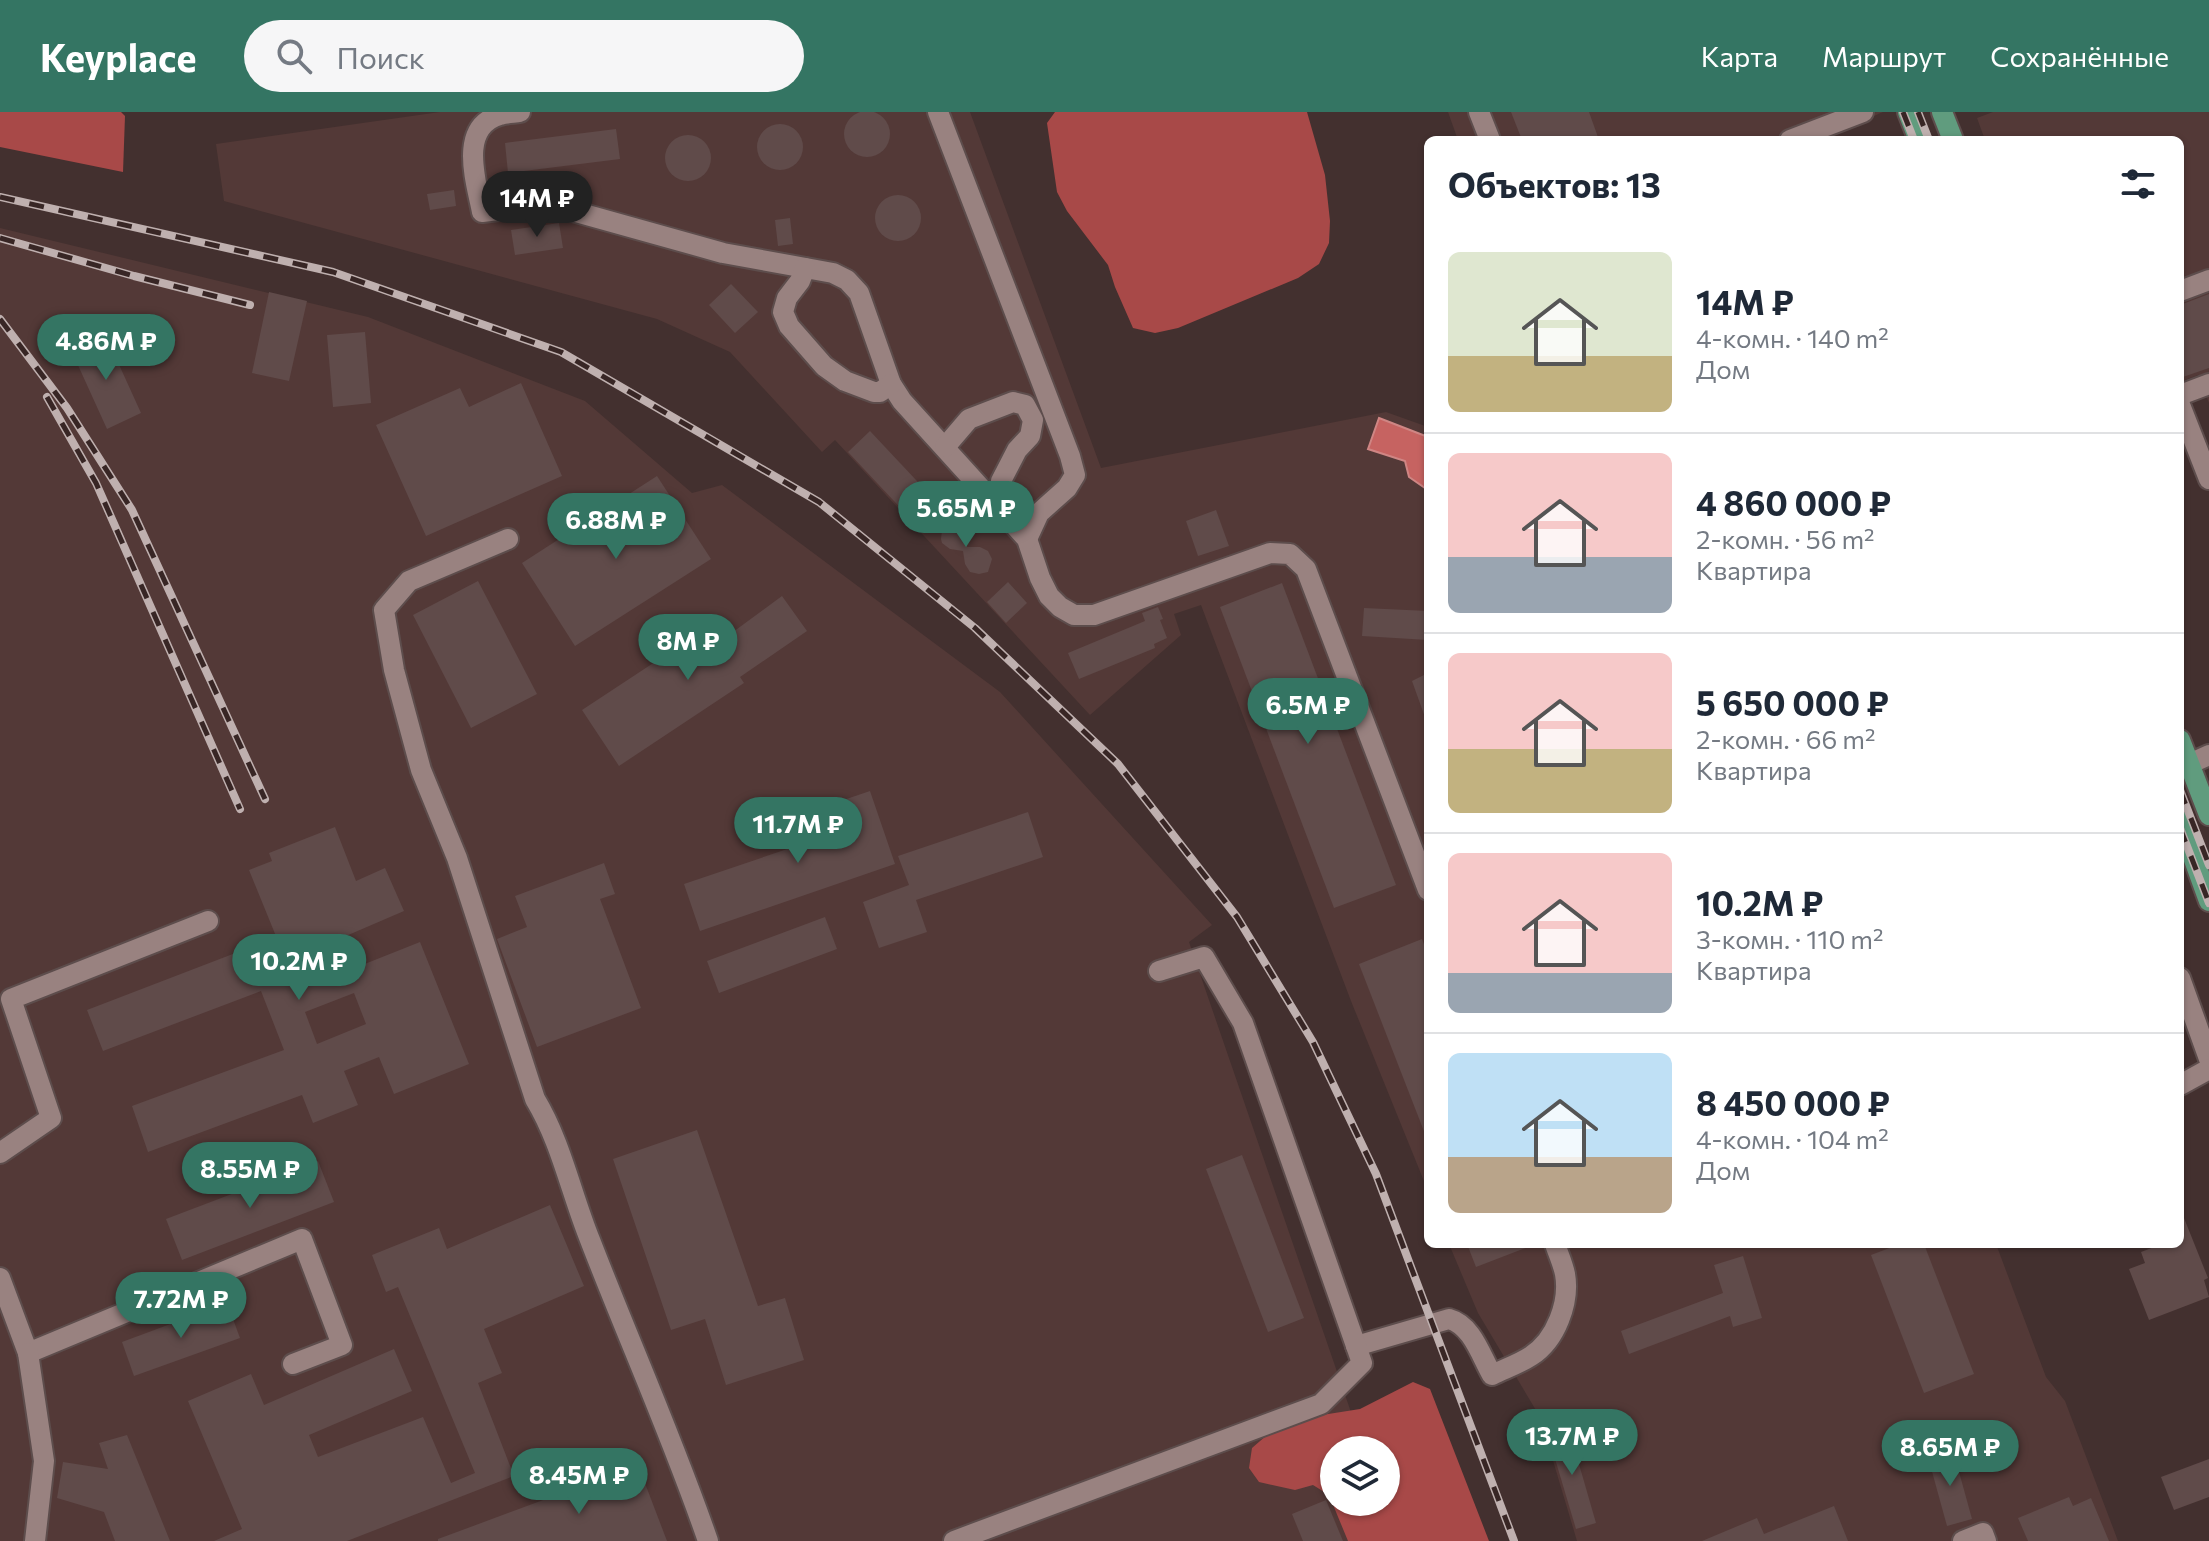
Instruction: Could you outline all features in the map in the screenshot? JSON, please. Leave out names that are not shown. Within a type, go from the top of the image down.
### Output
[{"type":"main road","points":[[1908,112],[1917,136]]},
{"type":"main road","points":[[1942,112],[1951,136]]},
{"type":"main road","points":[[2184,751],[2209,815]]},
{"type":"main road","points":[[2184,832],[2209,901]]},
{"type":"street","points":[[520,112],[500,115],[484,123],[474,139],[473,162],[482,212],[540,205],[562,208],[723,253],[833,273],[847,280],[859,293],[891,384],[902,401],[1027,539],[1040,578],[1049,596],[1060,607],[1074,615],[1094,615],[1270,553],[1290,554],[1306,569],[1424,879]]},
{"type":"street","points":[[938,112],[1075,475],[1067,488],[1039,513],[1027,539]]},
{"type":"street","points":[[1479,112],[1488,136]]},
{"type":"street","points":[[1806,136],[1863,112]]},
{"type":"street","points":[[805,268],[800,281],[787,298],[783,312],[789,326],[824,366],[845,381],[874,392],[880,392],[891,384]]},
{"type":"street","points":[[2184,289],[2209,280]]},
{"type":"street","points":[[2184,393],[2209,384]]},
{"type":"street","points":[[945,447],[969,419],[1013,402],[1025,405],[1033,420],[1030,436],[1017,450],[1001,481],[998,504]]},
{"type":"street","points":[[2184,415],[2209,479]]},
{"type":"street","points":[[508,539],[409,581],[384,610],[394,670],[421,770],[457,858],[535,1099],[549,1123],[588,1238],[637,1355],[708,1541]]},
{"type":"street","points":[[2189,764],[2209,755]]},
{"type":"street","points":[[0,1153],[51,1118],[11,999],[208,921]]},
{"type":"street","points":[[954,1541],[1321,1404],[1362,1363],[1243,1023],[1204,957],[1159,971]]},
{"type":"street","points":[[2184,989],[2209,1059]]},
{"type":"street","points":[[2184,1083],[2209,1069]]},
{"type":"street","points":[[28,1353],[302,1239],[342,1345],[293,1364]]},
{"type":"street","points":[[1356,1346],[1449,1319],[1459,1322],[1465,1329],[1492,1375],[1532,1356],[1549,1337],[1562,1310],[1565,1273],[1556,1248]]},
{"type":"street","points":[[0,1278],[28,1353],[44,1461],[35,1541]]},
{"type":"street","points":[[1963,1541],[1983,1533],[1986,1541]]},
{"type":"shaded area","points":[[0,112],[121,112],[125,116],[123,172],[0,147]]},
{"type":"shaded area","points":[[440,112],[970,112],[1101,468],[1386,412],[1424,426],[1424,1181],[1351,1001],[1201,605],[1174,614],[1181,635],[1090,715],[835,440],[822,452],[730,352],[657,319],[224,201],[216,144]]},
{"type":"shaded area","points":[[1055,112],[1307,112],[1325,175],[1330,221],[1329,243],[1319,264],[1298,278],[1178,328],[1155,333],[1133,328],[1108,265],[1067,211],[1057,192],[1047,123]]},
{"type":"shaded area","points":[[1448,112],[1883,112],[1829,136],[1457,136]]},
{"type":"shaded area","points":[[1993,112],[2209,112],[2209,403],[2198,375],[2184,380],[2184,136],[1984,136],[1977,118]]},
{"type":"shaded area","points":[[0,228],[368,317],[585,401],[692,493],[722,485],[1000,692],[1212,925],[1189,942],[1359,1436],[1320,1436],[1320,1516],[1356,1516],[1395,1541],[0,1541]]},
{"type":"shaded area","points":[[1379,418],[1424,435],[1424,487],[1409,477],[1405,461],[1368,449]]},
{"type":"shaded area","points":[[1451,1248],[1998,1248],[2046,1377],[2065,1401],[2118,1541],[1577,1541],[1540,1417],[1478,1313]]},
{"type":"shaded area","points":[[1413,1382],[1430,1389],[1489,1541],[1348,1541],[1338,1516],[1400,1516],[1400,1436],[1320,1436],[1320,1489],[1313,1485],[1295,1490],[1259,1482],[1249,1468],[1252,1448],[1267,1435],[1322,1415],[1360,1409]]},
{"type":"building","points":[[867,111],[883,118],[890,134],[883,150],[867,157],[851,150],[844,134],[851,118]]},
{"type":"building","points":[[1511,112],[1589,112],[1598,136],[1520,136]]},
{"type":"building","points":[[780,124],[796,131],[803,147],[796,163],[780,170],[764,163],[757,147],[764,131]]},
{"type":"building","points":[[616,129],[620,159],[508,173],[505,143]]},
{"type":"building","points":[[688,135],[704,142],[711,158],[704,174],[688,181],[672,174],[665,158],[672,142]]},
{"type":"building","points":[[454,190],[456,206],[430,210],[427,194]]},
{"type":"building","points":[[898,195],[914,202],[921,218],[914,234],[898,241],[882,234],[875,218],[882,202]]},
{"type":"building","points":[[790,218],[793,244],[778,246],[775,220]]},
{"type":"building","points":[[559,223],[563,248],[515,255],[511,230]]},
{"type":"building","points":[[731,284],[758,312],[735,333],[709,305]]},
{"type":"building","points":[[269,292],[307,301],[289,381],[252,373]]},
{"type":"building","points":[[2209,294],[2209,368],[2184,377],[2184,303]]},
{"type":"building","points":[[365,332],[371,403],[333,407],[327,335]]},
{"type":"building","points":[[106,336],[141,413],[107,429],[72,352]]},
{"type":"building","points":[[521,383],[562,476],[426,536],[376,425],[460,388],[469,407]]},
{"type":"building","points":[[870,431],[931,496],[909,517],[848,452]]},
{"type":"building","points":[[657,476],[711,559],[575,646],[522,563]]},
{"type":"building","points":[[1216,510],[1229,546],[1198,556],[1186,521]]},
{"type":"building","points":[[952,522],[966,530],[967,547],[980,547],[988,551],[992,559],[988,572],[970,572],[963,551],[950,549],[942,543],[942,530]]},
{"type":"building","points":[[478,581],[537,694],[471,728],[413,615]]},
{"type":"building","points":[[1008,582],[1027,603],[1006,623],[987,602]]},
{"type":"building","points":[[1282,583],[1396,885],[1334,908],[1220,607]]},
{"type":"building","points":[[782,596],[807,631],[740,677],[744,683],[619,766],[582,710],[708,627],[718,643]]},
{"type":"building","points":[[1158,607],[1167,638],[1154,644],[1155,648],[1079,679],[1068,653],[1145,621],[1142,613]]},
{"type":"building","points":[[1364,608],[1424,611],[1424,640],[1362,636]]},
{"type":"building","points":[[1424,675],[1424,714],[1412,681]]},
{"type":"building","points":[[870,791],[895,864],[700,931],[684,884],[820,838],[811,811]]},
{"type":"building","points":[[1028,812],[1043,857],[916,900],[927,932],[879,948],[863,902],[909,885],[898,856]]},
{"type":"building","points":[[335,827],[356,881],[385,868],[404,911],[325,945],[337,975],[420,942],[469,1064],[394,1094],[379,1057],[344,1071],[358,1105],[313,1123],[302,1095],[148,1152],[132,1106],[284,1050],[261,991],[103,1051],[87,1010],[238,952],[241,962],[280,946],[249,870],[272,861],[269,853]],"holes":[[[354,993],[366,1024],[317,1044],[305,1012]]]},
{"type":"building","points":[[604,863],[615,894],[600,899],[641,1008],[537,1047],[497,939],[527,927],[515,896]]},
{"type":"building","points":[[825,917],[837,949],[719,993],[707,961]]},
{"type":"building","points":[[1422,939],[1424,1131],[1359,964]]},
{"type":"building","points":[[697,1130],[758,1306],[785,1298],[804,1360],[726,1385],[705,1319],[671,1330],[613,1159]]},
{"type":"building","points":[[1242,1155],[1304,1318],[1268,1332],[1206,1169]]},
{"type":"building","points":[[318,1161],[334,1202],[182,1260],[166,1219]]},
{"type":"building","points":[[550,1205],[584,1286],[484,1329],[502,1373],[478,1383],[514,1476],[347,1541],[214,1541],[242,1529],[188,1401],[251,1374],[264,1405],[394,1349],[412,1391],[309,1435],[318,1457],[423,1417],[451,1483],[475,1473],[398,1287],[386,1292],[372,1255],[439,1228],[447,1249]]},
{"type":"building","points":[[2184,1218],[2208,1278],[2204,1280],[2209,1297],[2149,1320],[2129,1269],[2145,1263],[2141,1252],[2152,1248],[2184,1248]]},
{"type":"building","points":[[1469,1248],[1525,1248],[1476,1267]]},
{"type":"building","points":[[1889,1248],[1926,1248],[1974,1374],[1924,1393],[1871,1255]]},
{"type":"building","points":[[1743,1256],[1762,1318],[1733,1327],[1730,1316],[1629,1354],[1621,1331],[1723,1293],[1714,1265]]},
{"type":"building","points":[[227,1303],[240,1338],[134,1376],[122,1342]]},
{"type":"building","points":[[1568,1426],[1596,1523],[1576,1529],[1547,1432]]},
{"type":"building","points":[[127,1435],[170,1541],[115,1541],[104,1512],[57,1498],[63,1462],[108,1469],[99,1443]]},
{"type":"building","points":[[1953,1450],[1972,1519],[1947,1526],[1928,1457]]},
{"type":"building","points":[[2209,1459],[2209,1497],[2174,1510],[2161,1477]]},
{"type":"building","points":[[638,1465],[667,1541],[438,1541],[438,1539]]},
{"type":"building","points":[[2069,1497],[2073,1506],[2091,1498],[2109,1541],[2028,1541],[2018,1518]]},
{"type":"building","points":[[1320,1502],[1320,1516],[1333,1516],[1343,1541],[1303,1541],[1292,1514]]},
{"type":"building","points":[[1834,1506],[1848,1541],[1702,1541],[1757,1518],[1764,1534]]},
{"type":"railway","points":[[1903,112],[1912,136]]},
{"type":"railway","points":[[1918,112],[1927,136]]},
{"type":"railway","points":[[0,197],[333,272],[561,352],[819,502],[975,628],[1118,764],[1237,917],[1313,1042],[1376,1174],[1514,1541]]},
{"type":"railway","points":[[0,238],[250,305]]},
{"type":"railway","points":[[0,319],[67,408],[132,510],[265,799]]},
{"type":"railway","points":[[47,397],[96,483],[240,809]]},
{"type":"railway","points":[[2184,800],[2209,865]]},
{"type":"railway","points":[[2184,838],[2209,903]]}]
